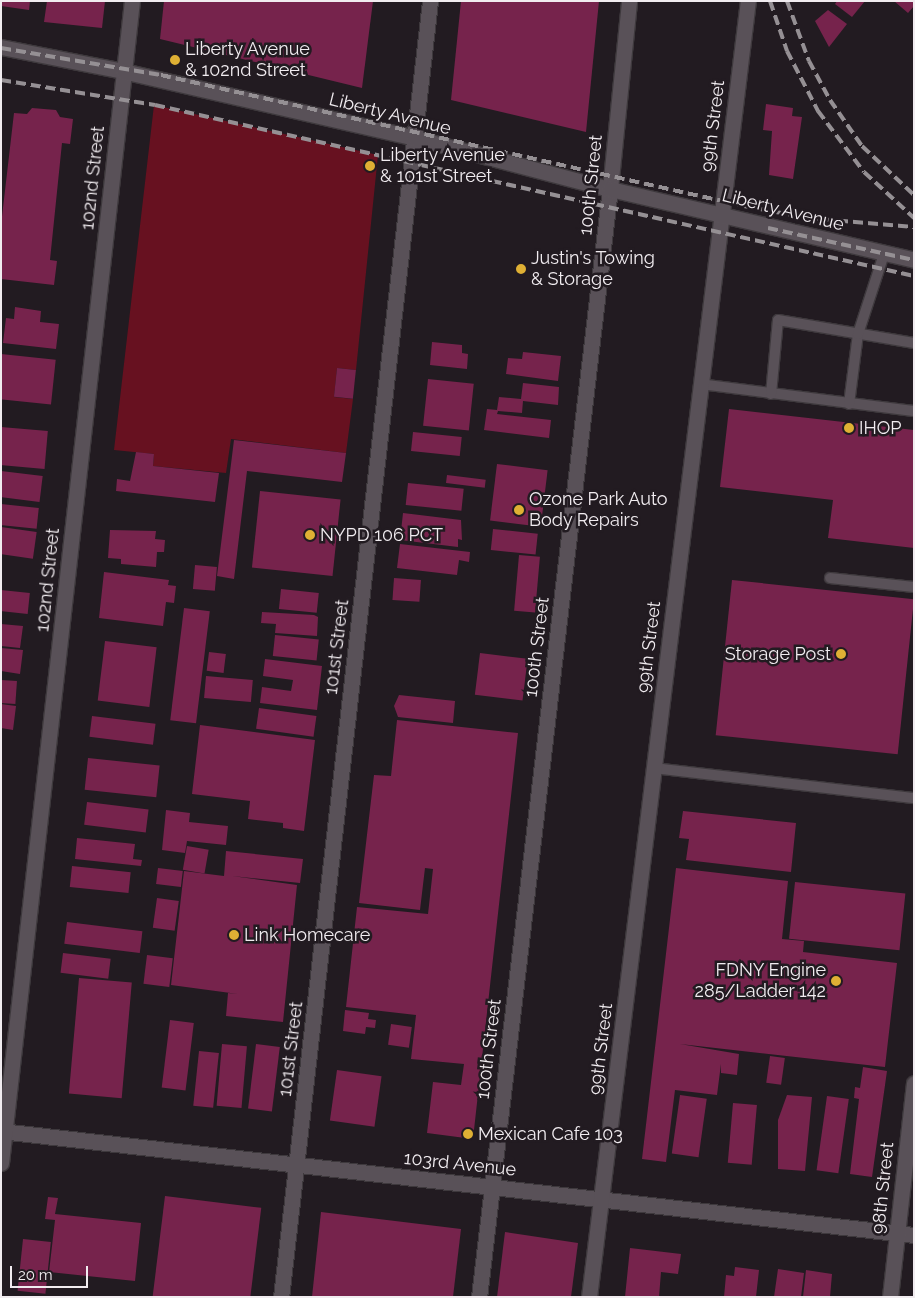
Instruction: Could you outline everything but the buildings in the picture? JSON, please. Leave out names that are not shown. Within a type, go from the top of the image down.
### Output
[{"type":"street","name":"102nd Street","points":[[1,1163],[3,1131],[132,1]]},
{"type":"street","name":"101st Street","points":[[281,1297],[416,138],[430,1]]},
{"type":"street","name":"100th Street","points":[[479,1297],[610,189],[629,1]]},
{"type":"street","name":"99th Street","points":[[589,1297],[748,1]]},
{"type":"street","name":"Liberty Avenue","points":[[1,47],[124,70],[416,138],[610,189],[914,260]]},
{"type":"street","name":"98th Street","points":[[890,1297],[914,1083]]},
{"type":"street","name":"103rd Avenue","points":[[3,1131],[914,1235]]},
{"type":"lane","points":[[849,404],[858,334],[884,254]]},
{"type":"lane","points":[[771,394],[778,320],[914,343]]},
{"type":"lane","points":[[700,384],[914,412]]},
{"type":"lane","points":[[830,578],[914,587]]},
{"type":"lane","points":[[654,768],[914,798]]},
{"type":"shaded area","points":[[154,105],[378,155],[356,370],[337,368],[334,397],[353,399],[346,453],[231,439],[226,473],[153,466],[154,454],[114,450]]},
{"type":"railway","points":[[770,1],[787,51],[818,111],[864,172],[914,218]]},
{"type":"railway","points":[[787,1],[809,61],[830,100],[862,146],[914,195]]},
{"type":"railway","points":[[1,48],[161,75],[744,206],[808,218],[914,227]]},
{"type":"railway","points":[[1,80],[155,105],[914,276]]},
{"type":"railway","points":[[768,228],[914,260]]},
{"type":"place","name":"Liberty Avenue & 102nd Street","points":[[175,60]]},
{"type":"place","name":"Liberty Avenue & 101st Street","points":[[370,166]]},
{"type":"place","name":"Justin's Towing & Storage","points":[[521,269]]},
{"type":"place","name":"IHOP","points":[[849,428]]},
{"type":"place","name":"Ozone Park Auto Body Repairs","points":[[519,510]]},
{"type":"place","name":"NYPD 106 PCT","points":[[310,535]]},
{"type":"place","name":"Storage Post","points":[[841,654]]},
{"type":"place","name":"Link Homecare","points":[[234,935]]},
{"type":"place","name":"FDNY Engine 285/Ladder 142","points":[[836,981]]},
{"type":"place","name":"Mexican Cafe 103","points":[[468,1134]]}]
